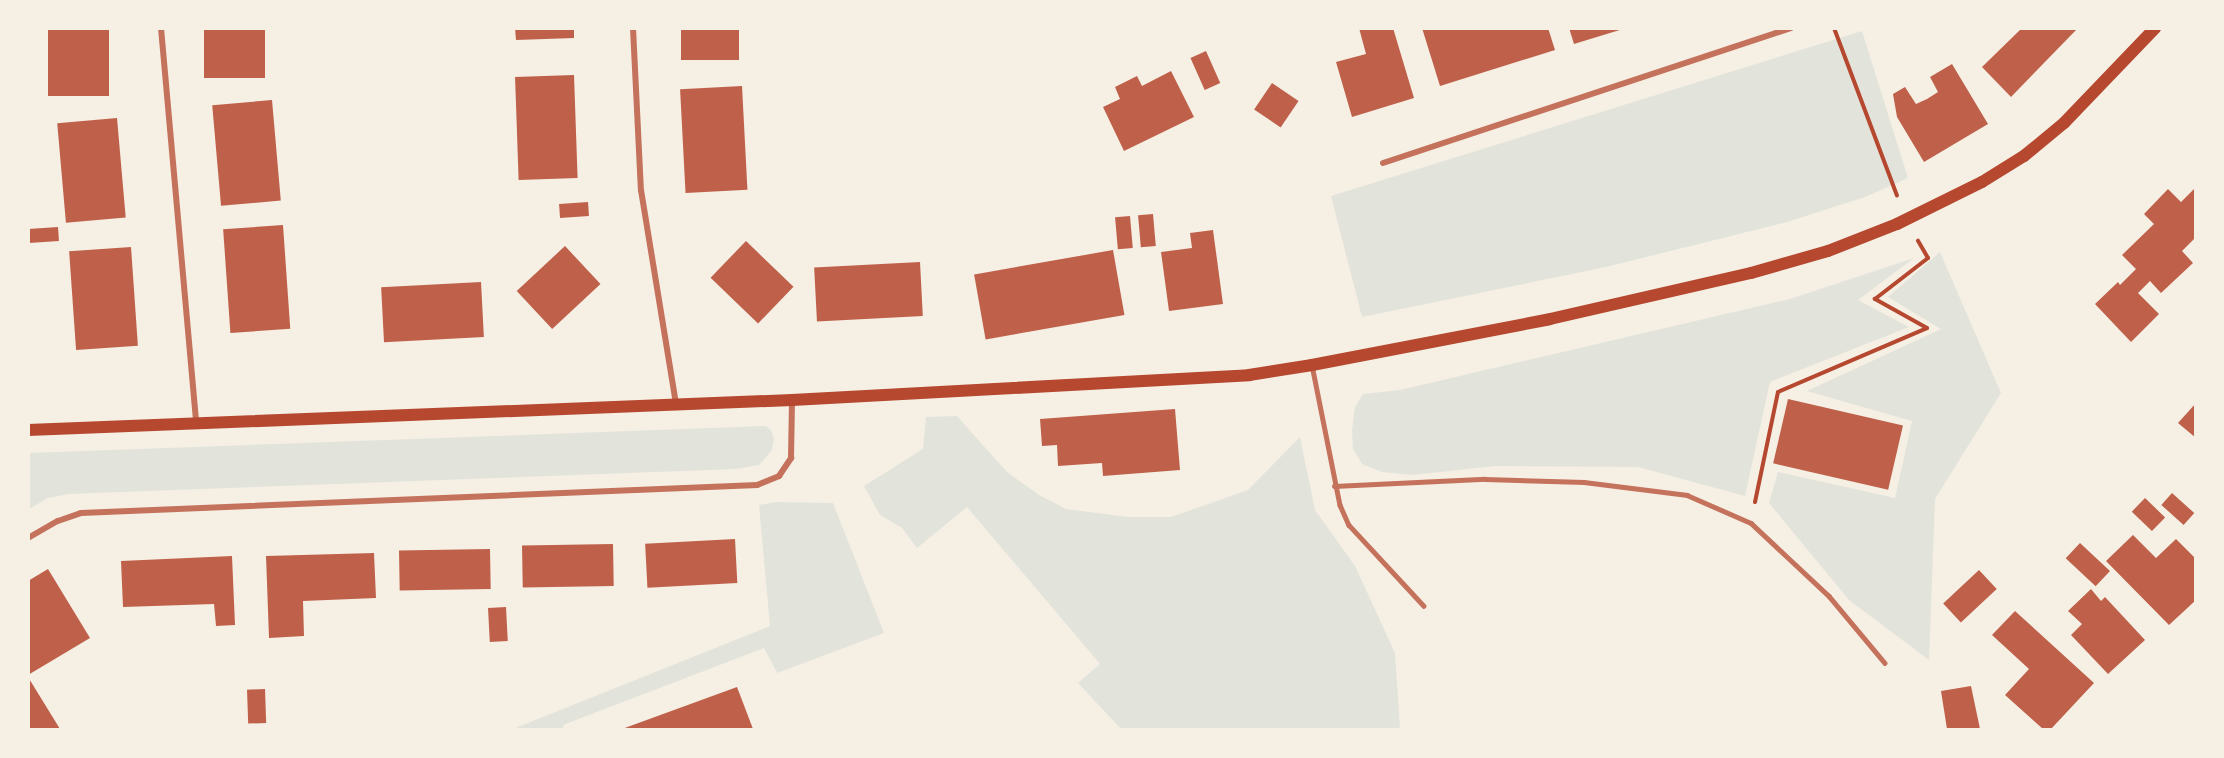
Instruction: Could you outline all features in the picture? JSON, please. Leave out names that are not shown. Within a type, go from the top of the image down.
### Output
[{"type":"main road","points":[[28,430],[792,400],[1249,375],[1312,365],[1550,319],[1750,273],[1828,251],[1906,219],[1982,182],[2024,156],[2064,123],[2155,28]]},
{"type":"street","points":[[161,28],[196,422]]},
{"type":"street","points":[[633,28],[641,190],[676,404]]},
{"type":"street","points":[[1383,163],[1791,28]]},
{"type":"street","points":[[28,538],[58,521],[81,513],[757,485],[779,477],[791,458],[792,400]]},
{"type":"lane","points":[[1312,365],[1334,486],[1349,525],[1424,606]]},
{"type":"lane","points":[[1334,486],[1485,479],[1584,482],[1687,495],[1751,523],[1829,596],[1885,663]]},
{"type":"path","points":[[1834,28],[1894,187]]},
{"type":"path","points":[[1751,523],[1778,392],[1927,328],[1875,299],[1928,258],[1906,219]]},
{"type":"shaded area","points":[[1862,31],[1908,178],[1865,197],[1787,222],[1606,267],[1362,317],[1331,196]]},
{"type":"shaded area","points":[[1940,252],[2001,393],[1935,499],[1929,660],[1849,600],[1769,503],[1778,472],[1895,498],[1912,421],[1807,391],[1941,329],[1888,297]]},
{"type":"shaded area","points":[[1914,258],[1858,300],[1909,327],[1770,382],[1745,496],[1638,467],[1496,466],[1412,475],[1382,472],[1362,464],[1353,449],[1352,431],[1355,407],[1363,394],[1400,390],[1790,299]]},
{"type":"shaded area","points":[[957,416],[1007,472],[1039,495],[1066,509],[1128,517],[1171,517],[1248,490],[1300,437],[1315,510],[1355,566],[1395,653],[1400,729],[1121,729],[1078,683],[1100,664],[967,507],[917,548],[902,528],[880,515],[864,486],[923,449],[926,417]]},
{"type":"shaded area","points":[[766,426],[771,430],[774,439],[772,450],[759,465],[736,469],[68,494],[48,498],[29,509],[29,453]]},
{"type":"shaded area","points":[[776,502],[833,503],[884,633],[777,673],[764,648],[563,725],[564,729],[513,729],[770,626],[759,505]]},
{"type":"building","points":[[48,28],[109,28],[109,96],[48,96]]},
{"type":"building","points":[[204,28],[265,28],[265,78],[204,78]]},
{"type":"building","points":[[515,28],[574,28],[574,38],[516,40]]},
{"type":"building","points":[[681,28],[739,28],[739,60],[681,60]]},
{"type":"building","points":[[1359,28],[1393,28],[1414,98],[1352,117],[1336,62],[1366,54]]},
{"type":"building","points":[[1422,28],[1548,28],[1555,50],[1440,86]]},
{"type":"building","points":[[1569,28],[1623,28],[1623,29],[1574,44]]},
{"type":"building","points":[[2022,28],[2078,28],[2011,97],[1982,67]]},
{"type":"building","points":[[1206,51],[1220,83],[1205,90],[1190,58]]},
{"type":"building","points":[[1952,64],[1988,124],[1924,162],[1897,117],[1893,94],[1905,87],[1916,104],[1927,99],[1938,92],[1930,77]]},
{"type":"building","points":[[1171,71],[1194,117],[1124,151],[1103,107],[1120,99],[1115,87],[1137,76],[1142,86]]},
{"type":"building","points":[[574,75],[578,178],[519,180],[515,77]]},
{"type":"building","points":[[1272,83],[1299,101],[1281,127],[1254,110]]},
{"type":"building","points":[[742,86],[747,190],[686,193],[680,89]]},
{"type":"building","points":[[272,100],[281,201],[221,206],[212,105]]},
{"type":"building","points":[[117,118],[126,218],[66,223],[57,123]]},
{"type":"building","points":[[2196,187],[2196,237],[2182,251],[2193,263],[2161,293],[2150,281],[2138,293],[2159,314],[2131,342],[2095,304],[2136,269],[2122,255],[2154,224],[2144,214],[2168,189],[2181,202]]},
{"type":"building","points":[[588,202],[589,216],[560,218],[559,204]]},
{"type":"building","points":[[1153,214],[1156,246],[1141,247],[1138,215]]},
{"type":"building","points":[[1130,216],[1133,248],[1118,249],[1115,217]]},
{"type":"building","points":[[283,225],[290,329],[230,333],[223,229]]},
{"type":"building","points":[[58,227],[59,241],[29,243],[28,229]]},
{"type":"building","points":[[1213,230],[1223,304],[1169,311],[1161,252],[1192,248],[1190,233]]},
{"type":"building","points":[[746,241],[793,287],[758,324],[711,278]]},
{"type":"building","points":[[565,246],[600,284],[552,329],[517,291]]},
{"type":"building","points":[[131,247],[138,346],[76,350],[69,251]]},
{"type":"building","points":[[1113,250],[1124,315],[986,339],[974,274]]},
{"type":"building","points":[[920,262],[923,316],[817,321],[814,268]]},
{"type":"building","points":[[481,282],[484,337],[384,342],[381,287]]},
{"type":"building","points":[[1788,399],[1903,426],[1888,490],[1773,463]]},
{"type":"building","points":[[2196,403],[2196,438],[2178,423]]},
{"type":"building","points":[[1175,409],[1180,470],[1103,476],[1102,463],[1058,466],[1057,445],[1042,446],[1040,419]]},
{"type":"building","points":[[2172,493],[2194,513],[2184,525],[2161,505]]},
{"type":"building","points":[[2145,498],[2165,517],[2152,531],[2132,512]]},
{"type":"building","points":[[2133,535],[2156,558],[2176,539],[2196,559],[2196,600],[2169,625],[2106,561]]},
{"type":"building","points":[[735,539],[737,583],[647,588],[645,544]]},
{"type":"building","points":[[2080,543],[2110,571],[2096,586],[2066,558]]},
{"type":"building","points":[[613,544],[614,586],[523,588],[522,546]]},
{"type":"building","points":[[490,549],[491,589],[400,591],[399,551]]},
{"type":"building","points":[[374,553],[376,598],[303,601],[304,636],[269,638],[266,556]]},
{"type":"building","points":[[232,556],[235,625],[216,626],[214,604],[123,607],[121,561]]},
{"type":"building","points":[[48,569],[90,638],[28,675],[28,581]]},
{"type":"building","points":[[1979,570],[1997,589],[1961,622],[1943,603]]},
{"type":"building","points":[[2091,589],[2101,601],[2105,597],[2145,640],[2108,674],[2071,635],[2082,624],[2068,611]]},
{"type":"building","points":[[506,607],[508,641],[490,642],[488,608]]},
{"type":"building","points":[[2015,611],[2094,683],[2051,729],[2043,729],[2005,695],[2029,669],[1992,635]]},
{"type":"building","points":[[28,677],[60,729],[28,729]]},
{"type":"building","points":[[1971,686],[1980,729],[1947,729],[1941,691]]},
{"type":"building","points":[[737,687],[753,729],[622,729]]},
{"type":"building","points":[[265,689],[266,723],[248,724],[247,690]]}]
